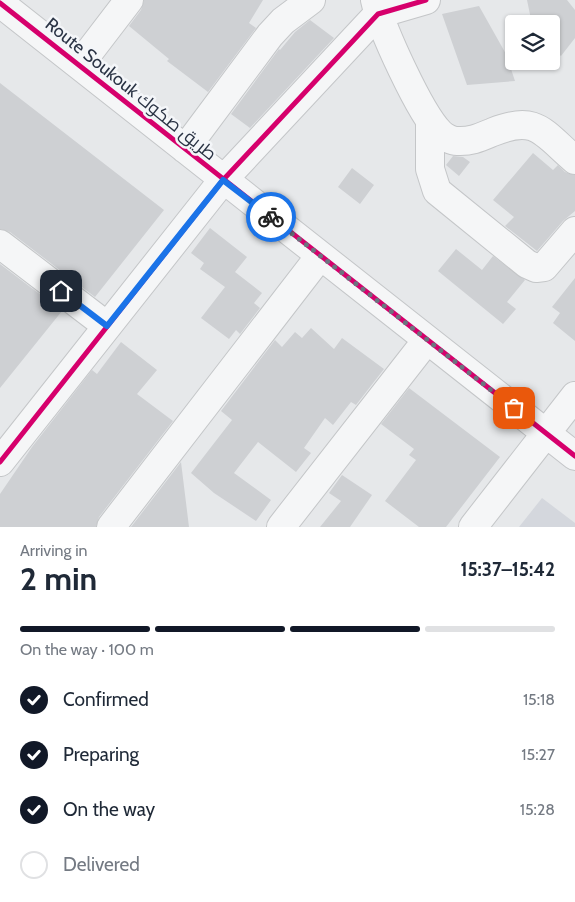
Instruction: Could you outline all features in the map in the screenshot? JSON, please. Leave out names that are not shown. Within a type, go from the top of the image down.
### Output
[{"type":"street","points":[[80,64],[129,0]]},
{"type":"street","points":[[185,149],[270,35],[282,21],[311,0]]},
{"type":"street","points":[[0,462],[223,180],[376,7],[426,0]]},
{"type":"street","name":"Route Soukouk طريق صكوك","points":[[0,3],[80,64],[223,180],[575,456]]},
{"type":"street","points":[[376,7],[430,121],[441,135],[455,141],[473,140],[502,128],[530,124],[575,160]]},
{"type":"street","points":[[430,121],[430,169],[437,191],[527,264],[536,268],[544,267],[575,231]]},
{"type":"street","points":[[0,244],[107,326]]},
{"type":"street","points":[[111,527],[320,256]]},
{"type":"street","points":[[281,527],[428,340]]},
{"type":"street","points":[[473,527],[545,432],[575,396]]},
{"type":"shaded area","points":[[542,498],[575,523],[575,527],[519,527]]},
{"type":"building","points":[[144,0],[263,0],[249,23],[256,28],[208,92],[167,61],[169,59],[129,26],[141,10]]},
{"type":"building","points":[[527,0],[567,0],[575,10],[575,38],[561,56],[560,15],[530,15]]},
{"type":"building","points":[[479,6],[505,52],[505,70],[511,70],[515,81],[467,85],[442,14]]},
{"type":"building","points":[[310,20],[334,38],[250,128],[231,114],[279,49]]},
{"type":"building","points":[[0,83],[164,210],[95,297],[10,232],[0,229]]},
{"type":"building","points":[[533,153],[553,170],[558,165],[565,172],[575,175],[575,211],[563,221],[537,251],[505,226],[514,217],[493,200]]},
{"type":"building","points":[[453,156],[463,157],[470,162],[459,176],[446,165]]},
{"type":"building","points":[[352,168],[374,185],[360,204],[338,187]]},
{"type":"building","points":[[210,228],[247,257],[235,272],[262,293],[254,303],[260,308],[240,334],[236,330],[229,339],[201,318],[225,287],[200,269],[204,263],[191,253]]},
{"type":"building","points":[[456,249],[482,270],[493,256],[525,280],[507,302],[516,309],[503,324],[438,271]]},
{"type":"building","points":[[0,264],[62,311],[0,388]]},
{"type":"building","points":[[575,278],[575,341],[553,323],[560,313],[552,307]]},
{"type":"building","points":[[311,328],[334,349],[342,338],[384,369],[356,405],[351,402],[333,425],[325,418],[304,448],[311,453],[296,472],[258,442],[234,473],[271,500],[256,521],[214,493],[191,473],[232,420],[221,411],[275,340],[282,347],[295,332],[302,338]]},
{"type":"building","points":[[121,342],[157,370],[137,394],[173,421],[99,517],[96,527],[0,527],[0,494],[32,447],[92,370],[97,374]]},
{"type":"building","points":[[409,388],[500,457],[446,527],[419,527],[385,501],[416,460],[409,455],[414,449],[381,424]]},
{"type":"building","points":[[181,462],[189,527],[131,527]]},
{"type":"building","points":[[342,475],[372,495],[350,527],[320,527],[341,501],[329,493]]},
{"type":"cycle path","points":[[0,462],[223,180],[378,14],[426,0]]},
{"type":"cycle path","points":[[0,3],[575,456]]},
{"type":"way so far","points":[[271,217],[514,408]]},
{"type":"route","points":[[61,291],[107,326],[223,180],[271,217]]}]
